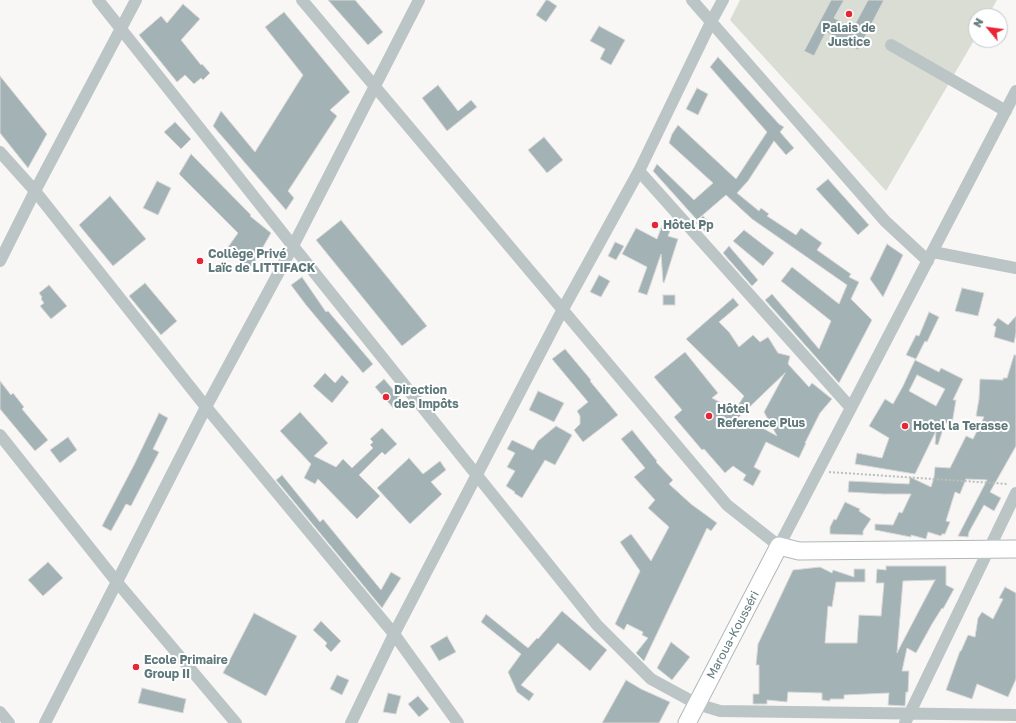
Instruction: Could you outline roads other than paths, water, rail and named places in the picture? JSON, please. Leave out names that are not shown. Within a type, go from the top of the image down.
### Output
[{"type":"highway","points":[[780,546],[800,551],[1016,550]]},
{"type":"highway","name":"Maroua-Kousséri","points":[[687,723],[780,546]]},
{"type":"street","points":[[98,0],[292,246],[597,625],[651,679],[697,704],[720,710],[908,718],[1016,715]]},
{"type":"street","points":[[0,261],[35,191],[136,0]]},
{"type":"street","points":[[302,0],[727,505],[780,546],[1016,91]]},
{"type":"street","points":[[45,723],[206,406],[292,246],[419,0]]},
{"type":"street","points":[[692,0],[885,221],[930,257],[1016,268]]},
{"type":"street","points":[[351,723],[394,634],[563,309],[639,171],[723,0]]},
{"type":"street","points":[[891,45],[1006,110]]},
{"type":"street","points":[[0,152],[35,191],[206,406],[394,634],[458,723]]},
{"type":"street","points":[[639,171],[851,408]]},
{"type":"street","points":[[0,436],[116,581],[236,723]]},
{"type":"street","points":[[908,718],[989,550],[1012,489]]},
{"type":"street","points":[[0,712],[9,723]]},
{"type":"place","name":"Palais de Justice","points":[[849,14]]},
{"type":"place","name":"Hôtel Pp","points":[[655,225]]},
{"type":"place","name":"Collège Privé Laïc de LITTIFACK","points":[[200,261]]},
{"type":"place","name":"Direction des Impôts","points":[[386,397]]},
{"type":"place","name":"Hôtel Reference Plus","points":[[709,416]]},
{"type":"place","name":"Hotel la Terasse","points":[[905,426]]},
{"type":"place","name":"Ecole Primaire Group II","points":[[136,667]]}]
